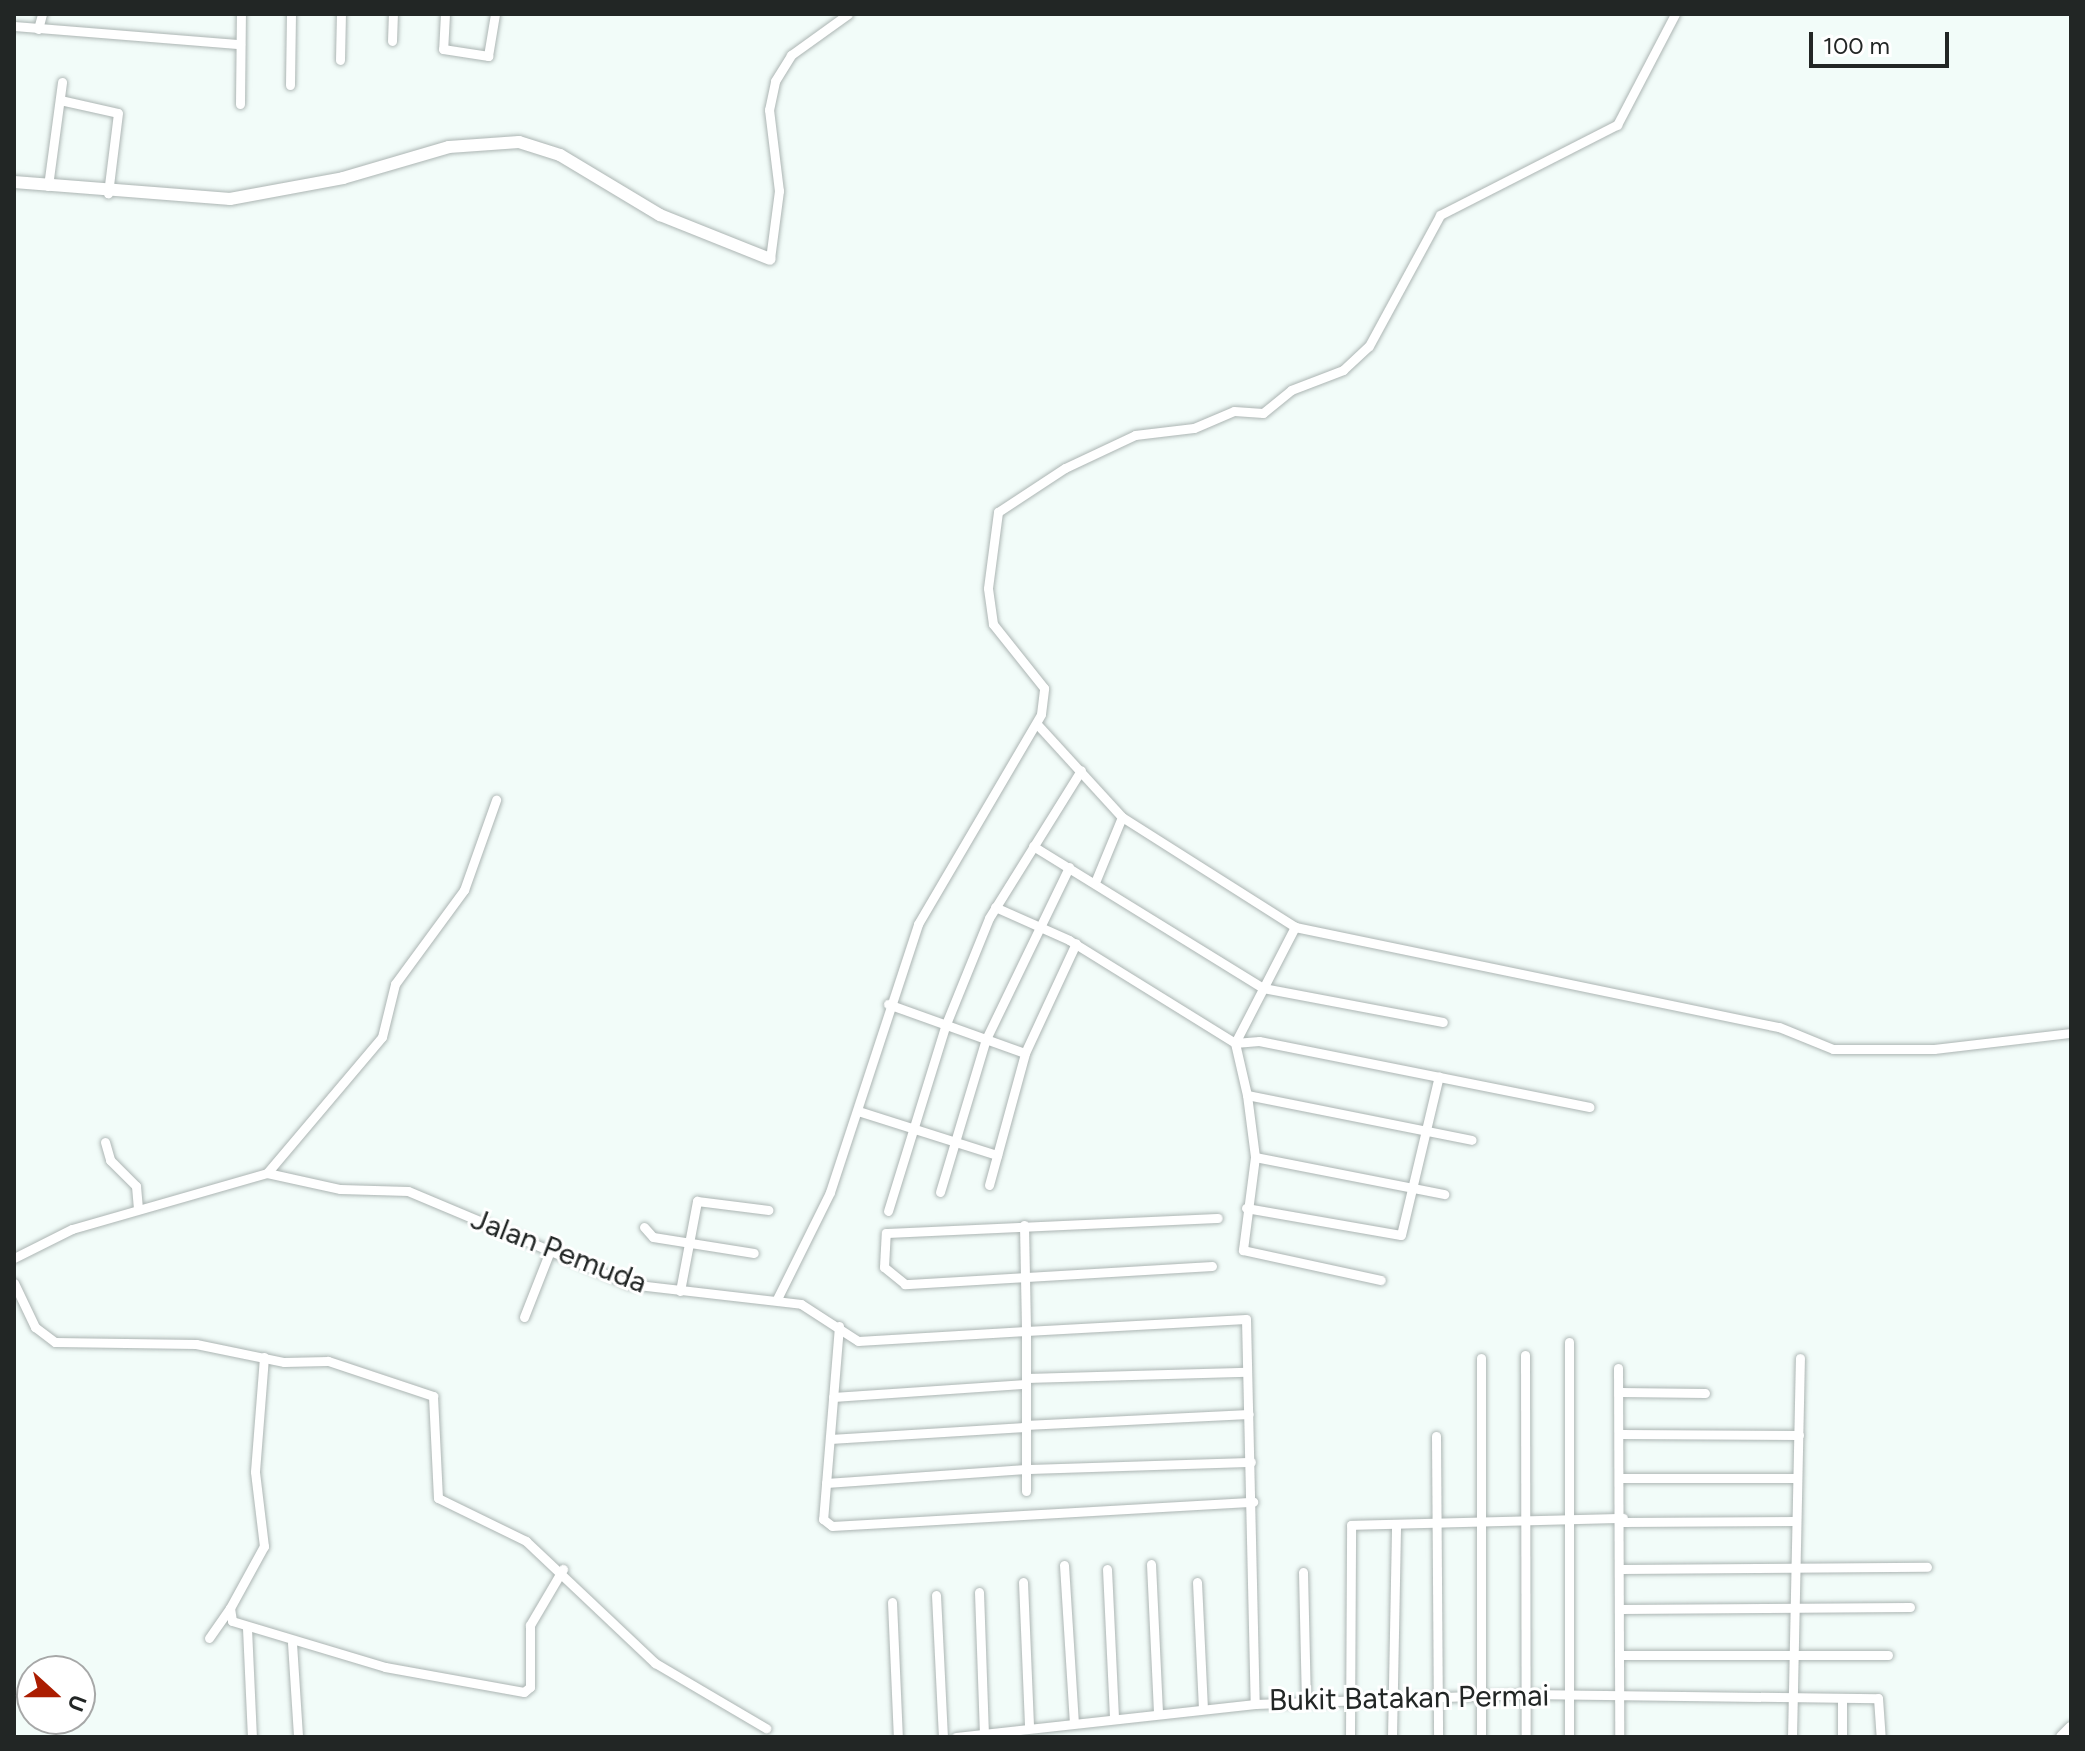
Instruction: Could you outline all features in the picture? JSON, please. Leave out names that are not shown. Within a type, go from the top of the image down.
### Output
[{"type":"street","points":[[38,29],[42,14]]},
{"type":"street","points":[[240,104],[241,14]]},
{"type":"street","points":[[290,85],[291,14]]},
{"type":"street","points":[[340,60],[341,14]]},
{"type":"street","points":[[392,41],[393,14]]},
{"type":"street","points":[[445,14],[444,40],[449,54],[488,56],[495,14]]},
{"type":"street","points":[[14,182],[108,193],[230,199],[343,178],[449,147],[519,142],[560,155],[660,215],[770,259],[779,191],[769,110],[775,81],[791,55],[848,14]]},
{"type":"street","points":[[777,1299],[830,1192],[858,1111],[888,1004],[925,911],[1037,724],[1044,688],[993,624],[988,588],[998,512],[1065,468],[1135,435],[1194,428],[1234,411],[1263,413],[1291,390],[1343,370],[1369,346],[1440,215],[1617,125],[1675,14]]},
{"type":"street","points":[[14,26],[240,44]]},
{"type":"street","points":[[48,186],[62,82]]},
{"type":"street","points":[[60,100],[118,113],[108,193]]},
{"type":"street","points":[[1037,724],[1122,817],[1295,927],[1779,1027],[1833,1049],[1934,1049],[2071,1033]]},
{"type":"street","points":[[888,1211],[946,1024],[995,907],[1081,770]]},
{"type":"street","points":[[267,1173],[382,1037],[395,984],[464,890],[496,800]]},
{"type":"street","points":[[1096,880],[1122,817]]},
{"type":"street","points":[[1033,846],[1096,880],[1263,988],[1443,1022]]},
{"type":"street","points":[[940,1192],[986,1039],[1037,924],[1069,867]]},
{"type":"street","points":[[995,907],[1076,943],[1235,1043],[1259,1041],[1589,1107]]},
{"type":"street","points":[[1295,927],[1235,1043],[1247,1095],[1255,1157],[1243,1250],[1381,1280]]},
{"type":"street","points":[[989,1185],[1025,1053],[1076,943]]},
{"type":"street","points":[[888,1004],[1025,1053]]},
{"type":"street","points":[[1246,1208],[1397,1236],[1408,1222],[1412,1188],[1439,1076]]},
{"type":"street","points":[[1247,1095],[1472,1140]]},
{"type":"street","points":[[858,1111],[997,1155]]},
{"type":"street","points":[[105,1142],[110,1160],[136,1186],[138,1209]]},
{"type":"street","points":[[1255,1157],[1444,1194]]},
{"type":"street","name":"Jalan Pemuda","points":[[14,1258],[138,1209],[267,1173],[340,1189],[408,1191],[629,1284],[777,1299]]},
{"type":"street","points":[[680,1291],[697,1201],[768,1210]]},
{"type":"street","points":[[1212,1266],[938,1282],[892,1280],[884,1267],[886,1233],[1218,1218]]},
{"type":"street","points":[[1024,1225],[1026,1491]]},
{"type":"street","points":[[644,1227],[649,1235],[754,1253]]},
{"type":"street","points":[[524,1317],[550,1251]]},
{"type":"street","points":[[14,1283],[35,1327],[55,1342],[196,1344],[264,1357],[328,1361],[433,1396],[438,1498],[526,1541],[563,1569],[655,1663],[766,1728]]},
{"type":"street","name":"Bukit Batakan Permai","points":[[777,1299],[821,1311],[858,1341],[1246,1319],[1253,1502],[1255,1704],[1526,1694],[1880,1698],[1881,1737]]},
{"type":"street","points":[[839,1326],[823,1519],[832,1526],[1253,1502]]},
{"type":"street","points":[[1569,1342],[1569,1737]]},
{"type":"street","points":[[1525,1355],[1526,1737]]},
{"type":"street","points":[[209,1638],[230,1608],[264,1546],[255,1472],[264,1357]]},
{"type":"street","points":[[1481,1358],[1481,1737]]},
{"type":"street","points":[[1792,1737],[1800,1358]]},
{"type":"street","points":[[1618,1368],[1622,1520],[1619,1737]]},
{"type":"street","points":[[833,1397],[1026,1381],[1247,1372]]},
{"type":"street","points":[[1620,1392],[1705,1393]]},
{"type":"street","points":[[830,1439],[1249,1414]]},
{"type":"street","points":[[1620,1434],[1799,1435]]},
{"type":"street","points":[[1436,1436],[1439,1523],[1438,1737]]},
{"type":"street","points":[[826,1483],[863,1483],[1026,1469],[1251,1462]]},
{"type":"street","points":[[1621,1478],[1797,1478]]},
{"type":"street","points":[[1350,1737],[1351,1525],[1481,1521],[1796,1521]]},
{"type":"street","points":[[1392,1737],[1396,1524]]},
{"type":"street","points":[[1151,1564],[1158,1714]]},
{"type":"street","points":[[1064,1565],[1074,1723]]},
{"type":"street","points":[[1621,1569],[1927,1567]]},
{"type":"street","points":[[230,1608],[232,1621],[292,1643],[524,1692],[530,1625],[563,1569]]},
{"type":"street","points":[[1107,1569],[1114,1719]]},
{"type":"street","points":[[1303,1572],[1306,1701]]},
{"type":"street","points":[[1023,1582],[1029,1728]]},
{"type":"street","points":[[1197,1582],[1203,1709]]},
{"type":"street","points":[[979,1592],[984,1734]]},
{"type":"street","points":[[936,1595],[943,1737]]},
{"type":"street","points":[[892,1602],[898,1737]]},
{"type":"street","points":[[1620,1609],[1910,1607]]},
{"type":"street","points":[[247,1628],[252,1737]]},
{"type":"street","points":[[292,1643],[298,1737]]},
{"type":"street","points":[[1619,1655],[1888,1655]]},
{"type":"street","points":[[1842,1698],[1842,1737]]},
{"type":"street","points":[[956,1737],[1255,1704]]},
{"type":"street","points":[[2062,1737],[2071,1728]]}]
